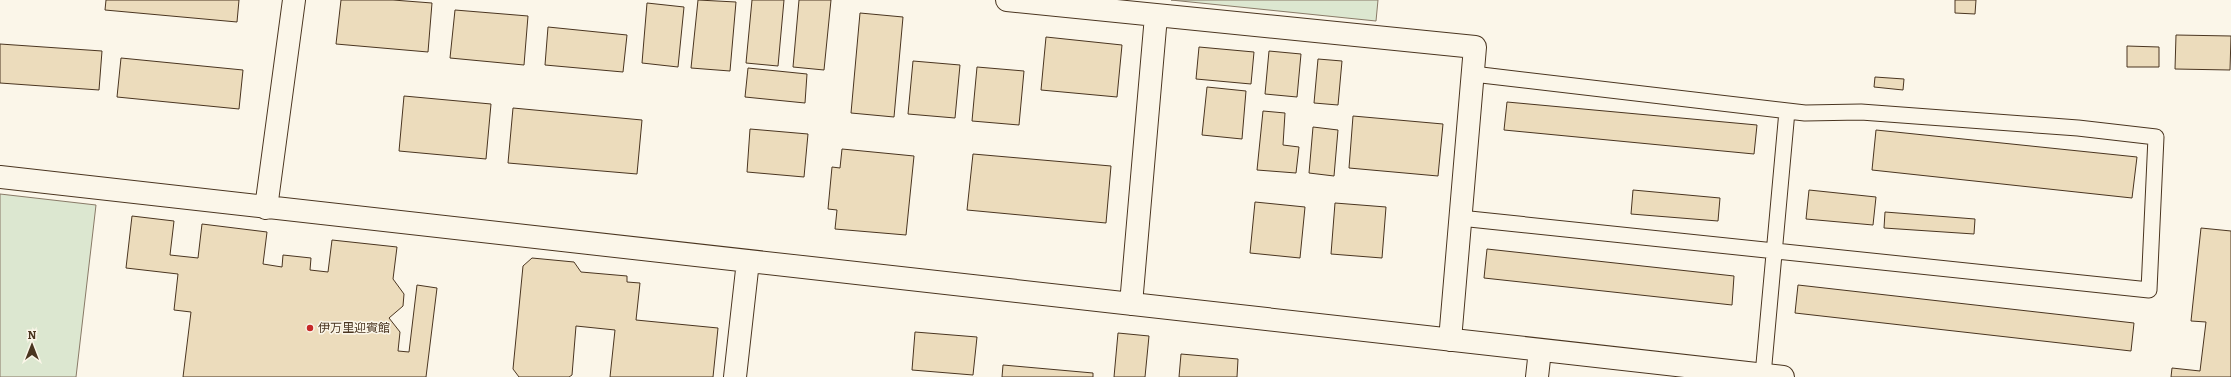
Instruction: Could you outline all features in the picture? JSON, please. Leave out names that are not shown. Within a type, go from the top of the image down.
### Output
[{"type":"street","points":[[266,208],[294,0]]},
{"type":"street","points":[[1007,0],[1475,47],[1450,340]]},
{"type":"street","points":[[1131,304],[1156,16]]},
{"type":"street","points":[[0,178],[1773,376]]},
{"type":"street","points":[[735,377],[748,261]]},
{"type":"street","points":[[1537,377],[1540,350]]},
{"type":"lane","points":[[1460,218],[2149,290],[2156,137],[2078,128],[1861,112],[1787,111],[1473,74]]},
{"type":"lane","points":[[1773,376],[1774,251],[1787,111]]},
{"type":"green space","points":[[1171,0],[1378,0],[1376,21]]},
{"type":"green space","points":[[0,194],[96,205],[76,377],[0,377]]},
{"type":"building","points":[[106,0],[239,0],[237,22],[105,10]]},
{"type":"building","points":[[341,0],[393,0],[432,3],[428,52],[336,44]]},
{"type":"building","points":[[698,0],[736,2],[730,71],[691,68]]},
{"type":"building","points":[[752,0],[784,0],[778,66],[746,63]]},
{"type":"building","points":[[799,0],[831,0],[824,70],[793,67]]},
{"type":"building","points":[[1955,0],[1976,0],[1975,14],[1955,13]]},
{"type":"building","points":[[647,3],[684,7],[678,67],[642,63]]},
{"type":"building","points":[[455,10],[528,16],[524,65],[450,58]]},
{"type":"building","points":[[860,13],[903,17],[894,117],[851,113]]},
{"type":"building","points":[[548,27],[627,35],[623,72],[545,65]]},
{"type":"building","points":[[2176,35],[2231,36],[2230,70],[2175,69]]},
{"type":"building","points":[[1046,37],[1122,45],[1117,97],[1041,90]]},
{"type":"building","points":[[0,44],[102,51],[99,90],[0,83]]},
{"type":"building","points":[[2127,46],[2159,47],[2159,67],[2127,67]]},
{"type":"building","points":[[1199,47],[1254,52],[1251,84],[1196,79]]},
{"type":"building","points":[[1269,51],[1301,54],[1297,97],[1265,94]]},
{"type":"building","points":[[121,58],[243,70],[239,109],[117,97]]},
{"type":"building","points":[[1318,59],[1342,61],[1338,105],[1314,103]]},
{"type":"building","points":[[913,61],[960,65],[955,118],[908,114]]},
{"type":"building","points":[[977,67],[1024,71],[1019,125],[972,121]]},
{"type":"building","points":[[748,68],[807,74],[805,103],[745,97]]},
{"type":"building","points":[[1875,77],[1904,79],[1903,90],[1874,87]]},
{"type":"building","points":[[1207,87],[1246,91],[1242,139],[1202,135]]},
{"type":"building","points":[[404,96],[491,104],[486,159],[399,151]]},
{"type":"building","points":[[1507,102],[1757,125],[1754,154],[1504,130]]},
{"type":"building","points":[[513,108],[642,120],[637,174],[508,163]]},
{"type":"building","points":[[1263,111],[1285,113],[1283,145],[1299,147],[1296,173],[1257,170]]},
{"type":"building","points":[[1353,116],[1443,124],[1438,176],[1349,168]]},
{"type":"building","points":[[1313,127],[1338,130],[1334,176],[1309,173]]},
{"type":"building","points":[[750,129],[808,134],[804,177],[747,172]]},
{"type":"building","points":[[1876,130],[2137,157],[2132,198],[1872,170]]},
{"type":"building","points":[[842,149],[914,156],[906,235],[835,229],[837,210],[828,209],[832,167],[840,168]]},
{"type":"building","points":[[973,154],[1111,166],[1106,223],[967,210]]},
{"type":"building","points":[[1633,190],[1720,198],[1718,221],[1631,214]]},
{"type":"building","points":[[1809,190],[1876,197],[1873,225],[1806,219]]},
{"type":"building","points":[[1255,202],[1305,207],[1300,258],[1250,253]]},
{"type":"building","points":[[1335,203],[1386,207],[1382,258],[1331,254]]},
{"type":"building","points":[[1885,212],[1975,219],[1974,234],[1884,228]]},
{"type":"building","points":[[132,216],[174,221],[170,255],[198,258],[202,224],[267,232],[263,264],[282,267],[283,255],[311,258],[310,270],[328,272],[332,240],[397,247],[393,279],[404,294],[403,306],[389,318],[400,332],[398,351],[409,352],[417,285],[437,288],[426,377],[183,377],[191,312],[174,310],[178,274],[126,268]]},
{"type":"building","points":[[2201,228],[2231,231],[2231,377],[2171,377],[2172,368],[2200,371],[2206,322],[2191,321]]},
{"type":"building","points":[[1487,249],[1734,276],[1732,305],[1484,278]]},
{"type":"building","points":[[532,258],[574,262],[581,272],[627,276],[627,282],[640,283],[636,320],[718,328],[713,377],[610,377],[615,330],[576,326],[572,375],[569,377],[519,377],[513,369],[523,266]]},
{"type":"building","points":[[1798,285],[2134,323],[2131,351],[1795,313]]},
{"type":"building","points":[[915,332],[977,337],[973,375],[912,370]]},
{"type":"building","points":[[1118,333],[1149,336],[1145,377],[1114,377]]},
{"type":"building","points":[[1181,354],[1238,359],[1237,377],[1179,377]]},
{"type":"building","points":[[1003,365],[1093,373],[1093,377],[1002,377]]},
{"type":"place","name":"伊万里迎賓館","points":[[310,328]]}]
